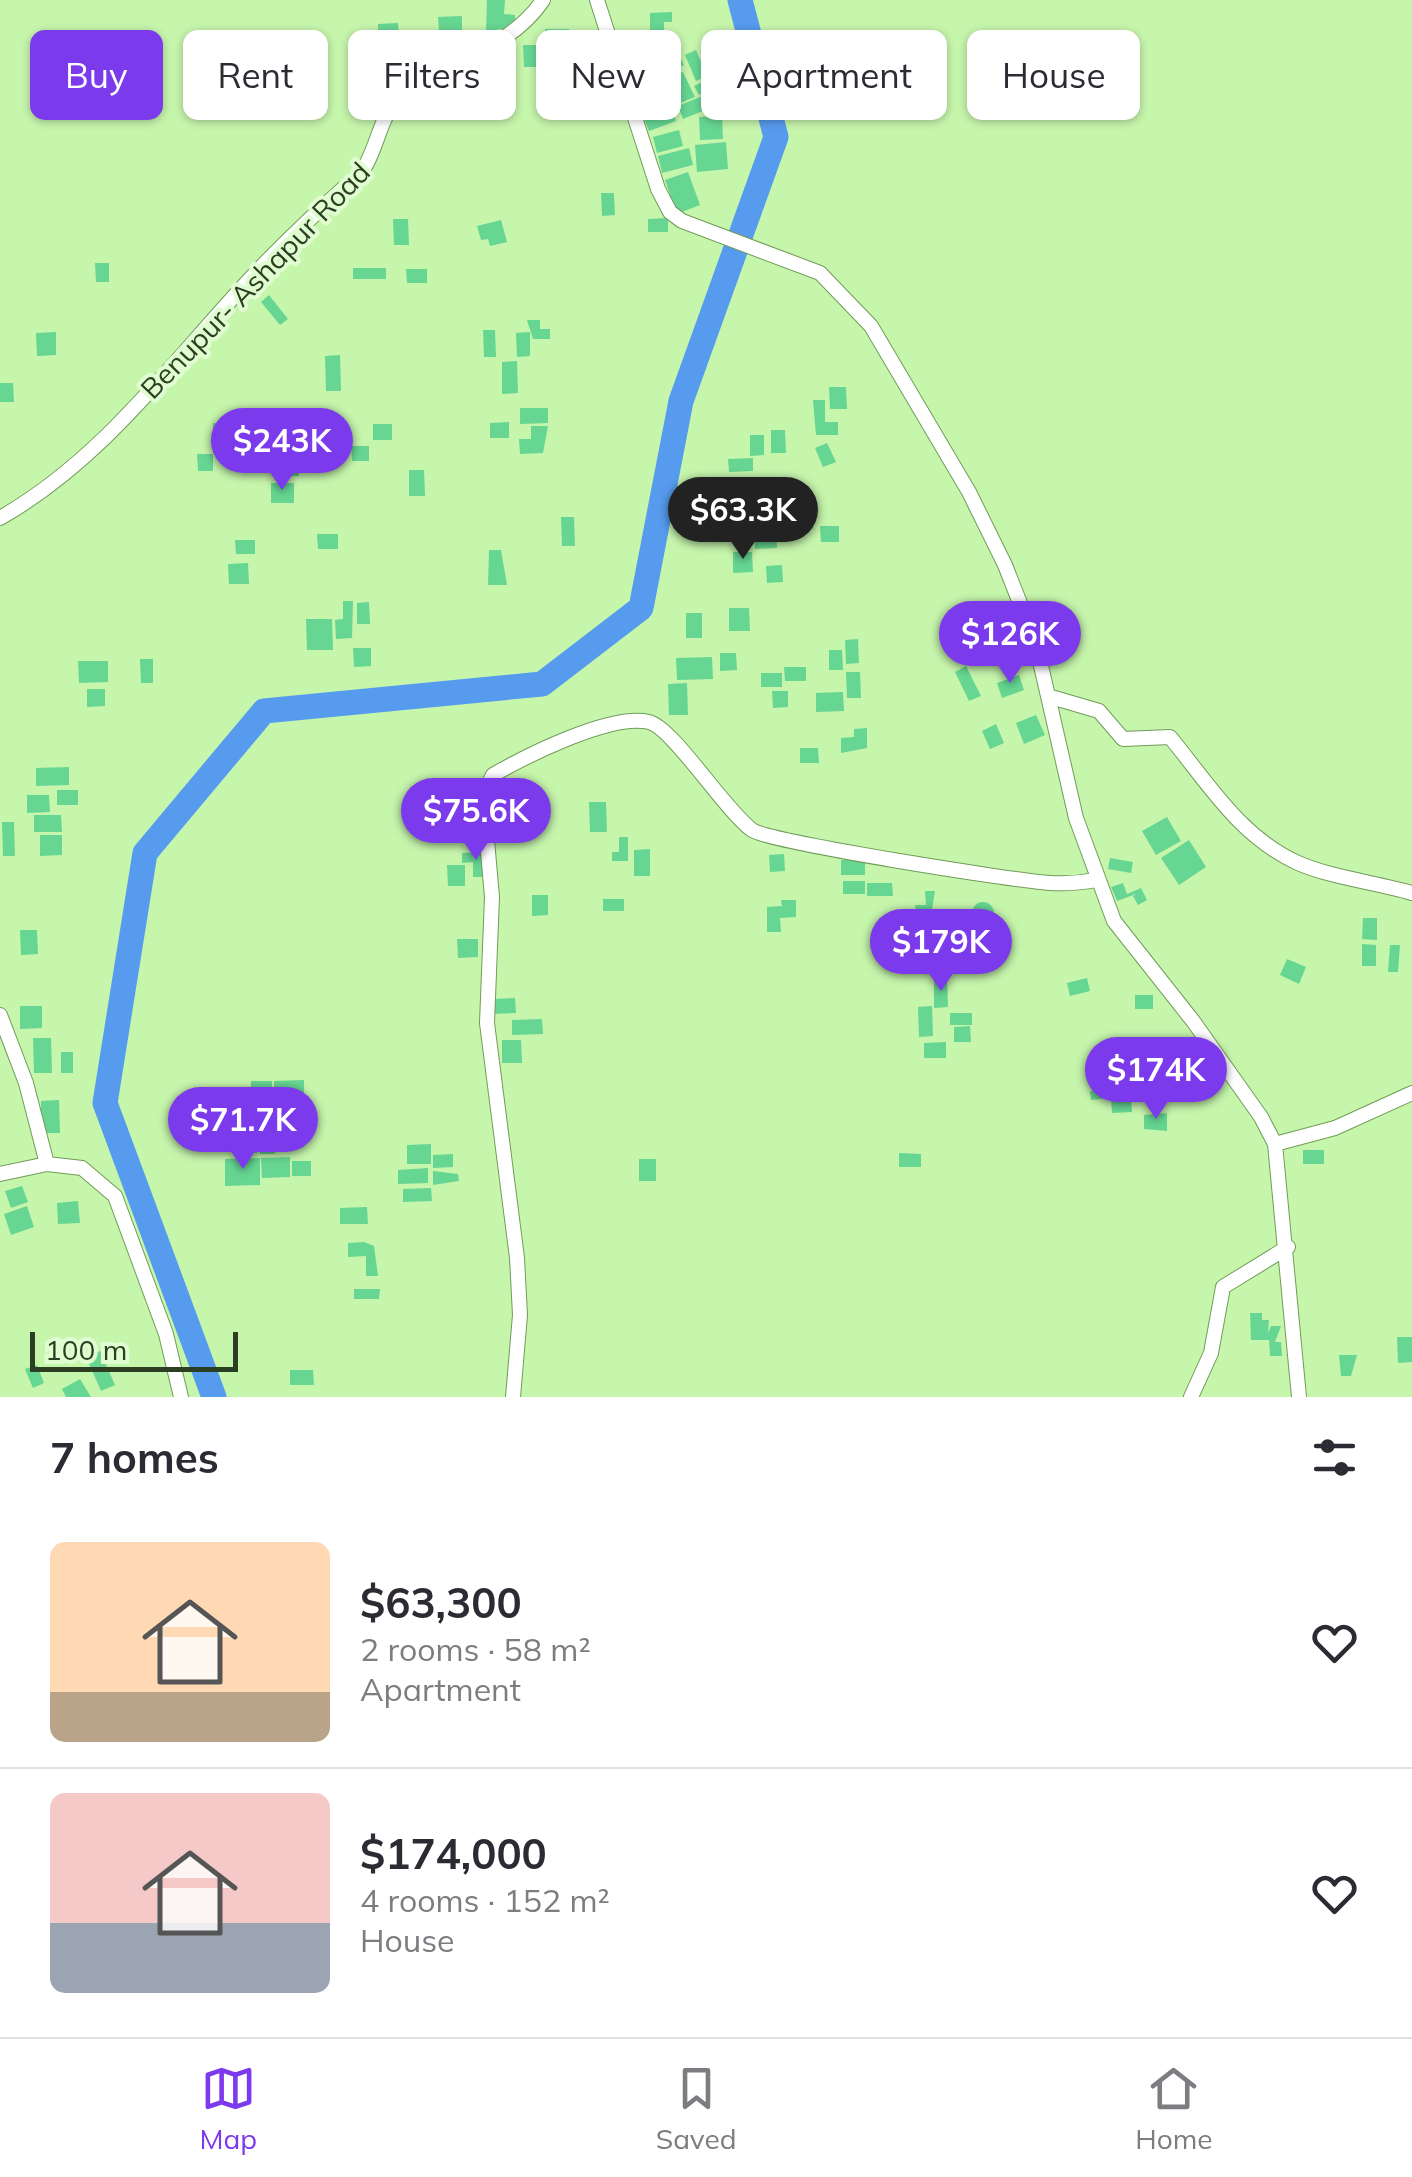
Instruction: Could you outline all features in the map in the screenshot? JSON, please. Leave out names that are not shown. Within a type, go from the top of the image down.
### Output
[{"type":"street","name":"Benupur- Ashapur Road","points":[[0,518],[76,468],[254,275],[361,173],[398,98],[520,28],[543,0]]},
{"type":"street","points":[[596,0],[658,189],[670,212],[682,222],[820,273],[871,326],[970,492],[1027,618],[1051,697],[1076,818],[1096,880],[1132,949],[1192,1021],[1262,1117],[1275,1144],[1288,1247],[1299,1397]]},
{"type":"street","points":[[1051,697],[1100,711],[1123,739],[1170,737],[1206,787],[1238,821],[1298,863],[1412,893]]},
{"type":"street","points":[[513,1397],[520,1315],[517,1258],[487,1023],[492,898],[483,795],[492,775],[582,735],[648,722],[668,730],[704,782],[754,832],[792,842],[1006,878],[1049,884],[1096,880]]},
{"type":"street","points":[[0,1015],[26,1083],[47,1164]]},
{"type":"street","points":[[1275,1144],[1335,1128],[1412,1093]]},
{"type":"street","points":[[0,1174],[47,1164],[82,1168],[115,1196],[166,1334],[182,1397]]},
{"type":"street","points":[[1191,1397],[1211,1352],[1223,1287],[1288,1247]]},
{"type":"building","points":[[487,0],[505,0],[504,14],[515,15],[516,26],[486,30]]},
{"type":"building","points":[[672,12],[672,22],[664,22],[664,30],[650,30],[650,13]]},
{"type":"building","points":[[462,16],[462,30],[439,30],[438,17]]},
{"type":"building","points":[[398,23],[398,30],[378,30],[378,24]]},
{"type":"building","points":[[523,45],[536,45],[536,67],[524,67]]},
{"type":"building","points":[[696,50],[701,79],[696,81],[685,55]]},
{"type":"building","points":[[681,73],[695,97],[681,103]]},
{"type":"building","points":[[701,97],[701,112],[683,119],[681,105]]},
{"type":"building","points":[[699,117],[722,120],[723,139],[700,140]]},
{"type":"building","points":[[645,120],[676,120],[676,121],[649,131]]},
{"type":"building","points":[[679,130],[683,146],[657,153],[653,137]]},
{"type":"building","points":[[726,142],[728,169],[697,172],[695,145]]},
{"type":"building","points":[[689,148],[693,165],[662,173],[658,156]]},
{"type":"building","points":[[688,172],[700,205],[677,214],[665,180]]},
{"type":"building","points":[[601,193],[614,193],[615,215],[602,216]]},
{"type":"building","points":[[668,218],[668,232],[648,232],[648,219]]},
{"type":"building","points":[[393,219],[408,219],[409,245],[394,245]]},
{"type":"building","points":[[501,220],[507,242],[490,246],[488,239],[481,240],[477,226]]},
{"type":"building","points":[[95,263],[109,263],[109,282],[96,282]]},
{"type":"building","points":[[353,268],[386,268],[386,279],[353,279]]},
{"type":"building","points":[[406,269],[427,269],[427,283],[407,283]]},
{"type":"building","points":[[269,295],[288,319],[280,325],[261,302]]},
{"type":"building","points":[[527,320],[540,320],[540,329],[550,329],[550,339],[533,339]]},
{"type":"building","points":[[483,330],[495,330],[496,357],[484,357]]},
{"type":"building","points":[[56,332],[56,355],[37,356],[36,333]]},
{"type":"building","points":[[530,332],[530,356],[517,357],[516,333]]},
{"type":"building","points":[[340,355],[341,391],[326,391],[325,356]]},
{"type":"building","points":[[517,361],[518,393],[502,394],[502,362]]},
{"type":"building","points":[[0,383],[13,383],[14,402],[0,402]]},
{"type":"building","points":[[829,387],[846,387],[847,409],[830,409]]},
{"type":"building","points":[[813,400],[825,400],[825,422],[838,422],[838,435],[816,435]]},
{"type":"building","points":[[520,408],[548,408],[548,423],[520,424]]},
{"type":"building","points":[[509,422],[509,438],[490,438],[490,423]]},
{"type":"building","points":[[213,423],[233,423],[233,439],[213,440]]},
{"type":"building","points":[[373,424],[392,424],[392,440],[373,440]]},
{"type":"building","points":[[531,426],[548,426],[543,453],[520,454],[519,439],[531,439]]},
{"type":"building","points":[[771,430],[785,430],[786,453],[771,453]]},
{"type":"building","points":[[750,435],[764,435],[764,455],[750,456]]},
{"type":"building","points":[[827,443],[836,462],[823,467],[815,448]]},
{"type":"building","points":[[351,446],[369,446],[369,461],[352,461]]},
{"type":"building","points":[[303,449],[315,449],[315,458],[326,457],[326,465],[303,465]]},
{"type":"building","points":[[197,454],[213,454],[213,471],[198,471]]},
{"type":"building","points":[[279,457],[299,457],[299,476],[280,476]]},
{"type":"building","points":[[753,458],[753,471],[729,472],[728,459]]},
{"type":"building","points":[[409,470],[424,470],[425,496],[409,496]]},
{"type":"building","points":[[271,483],[294,483],[294,503],[271,503]]},
{"type":"building","points":[[561,517],[574,517],[575,546],[562,546]]},
{"type":"building","points":[[720,521],[736,521],[737,538],[720,538]]},
{"type":"building","points":[[776,526],[777,548],[755,549],[754,527]]},
{"type":"building","points":[[820,526],[839,526],[839,542],[821,542]]},
{"type":"building","points":[[317,534],[338,534],[338,549],[318,549]]},
{"type":"building","points":[[235,540],[255,540],[255,554],[236,554]]},
{"type":"building","points":[[489,550],[501,550],[507,585],[488,585]]},
{"type":"building","points":[[733,552],[752,552],[753,572],[733,573]]},
{"type":"building","points":[[248,563],[249,584],[229,584],[228,564]]},
{"type":"building","points":[[782,565],[783,582],[767,583],[766,566]]},
{"type":"building","points":[[343,601],[353,601],[352,638],[336,639],[335,620],[343,619]]},
{"type":"building","points":[[369,602],[370,624],[357,624],[357,603]]},
{"type":"building","points":[[729,608],[749,608],[750,631],[729,631]]},
{"type":"building","points":[[686,613],[702,613],[702,638],[686,638]]},
{"type":"building","points":[[306,619],[332,619],[333,650],[307,650]]},
{"type":"building","points":[[993,626],[1001,646],[963,662],[952,637],[965,632],[967,637]]},
{"type":"building","points":[[858,639],[859,663],[846,664],[845,640]]},
{"type":"building","points":[[353,648],[371,648],[371,666],[354,667]]},
{"type":"building","points":[[829,650],[842,650],[843,670],[829,670]]},
{"type":"building","points":[[720,653],[736,653],[737,670],[720,671]]},
{"type":"building","points":[[712,657],[713,679],[677,680],[676,658]]},
{"type":"building","points":[[140,659],[153,659],[153,683],[141,683]]},
{"type":"building","points":[[78,661],[108,661],[108,682],[79,683]]},
{"type":"building","points":[[966,666],[981,696],[969,701],[955,672]]},
{"type":"building","points":[[784,667],[806,667],[806,681],[785,681]]},
{"type":"building","points":[[846,672],[860,672],[861,698],[847,698]]},
{"type":"building","points":[[761,673],[782,673],[782,687],[761,687]]},
{"type":"building","points":[[1019,675],[1024,690],[1002,698],[997,683]]},
{"type":"building","points":[[687,683],[688,715],[669,715],[668,684]]},
{"type":"building","points":[[87,689],[105,689],[105,706],[87,707]]},
{"type":"building","points":[[772,691],[788,691],[788,707],[773,708]]},
{"type":"building","points":[[843,692],[844,711],[816,712],[816,693]]},
{"type":"building","points":[[1036,715],[1045,735],[1024,744],[1016,723]]},
{"type":"building","points":[[996,724],[1004,743],[990,749],[982,731]]},
{"type":"building","points":[[867,728],[867,748],[841,753],[841,738],[854,737],[854,729]]},
{"type":"building","points":[[800,748],[818,748],[819,763],[800,763]]},
{"type":"building","points":[[69,767],[69,785],[36,786],[36,768]]},
{"type":"building","points":[[57,790],[78,790],[78,805],[57,805]]},
{"type":"building","points":[[27,795],[49,795],[50,812],[27,813]]},
{"type":"building","points":[[589,802],[606,802],[607,832],[590,832]]},
{"type":"building","points":[[34,815],[61,815],[62,832],[34,832]]},
{"type":"building","points":[[1167,817],[1181,841],[1156,855],[1142,831]]},
{"type":"building","points":[[2,822],[14,822],[15,856],[3,856]]},
{"type":"building","points":[[40,835],[62,835],[62,855],[40,856]]},
{"type":"building","points":[[619,837],[628,837],[628,861],[612,861],[612,852],[619,852]]},
{"type":"building","points":[[1189,840],[1206,867],[1179,885],[1161,858]]},
{"type":"building","points":[[650,849],[650,876],[634,876],[634,850]]},
{"type":"building","points":[[485,852],[485,877],[473,877],[473,862],[462,863],[462,853]]},
{"type":"building","points":[[784,854],[785,871],[770,872],[769,855]]},
{"type":"building","points":[[1110,858],[1133,862],[1131,873],[1108,869]]},
{"type":"building","points":[[865,859],[865,875],[841,875],[841,860]]},
{"type":"building","points":[[447,865],[465,865],[465,886],[448,886]]},
{"type":"building","points":[[843,881],[865,881],[865,894],[843,894]]},
{"type":"building","points":[[867,883],[892,883],[893,896],[867,896]]},
{"type":"building","points":[[1123,883],[1127,894],[1141,888],[1147,900],[1138,905],[1133,896],[1136,894],[1117,901],[1111,887]]},
{"type":"building","points":[[925,891],[935,891],[930,922],[951,922],[951,939],[932,936],[933,960],[905,960],[905,938],[921,938],[915,905],[926,905]]},
{"type":"building","points":[[532,895],[548,895],[548,915],[532,916]]},
{"type":"building","points":[[603,899],[624,899],[624,911],[603,911]]},
{"type":"building","points":[[781,900],[796,900],[796,917],[780,918],[781,932],[767,932],[767,907],[782,906]]},
{"type":"building","points":[[983,902],[991,905],[991,921],[983,924],[975,921],[972,913],[975,905]]},
{"type":"building","points":[[1363,918],[1377,918],[1377,940],[1362,939]]},
{"type":"building","points":[[965,928],[985,930],[985,941],[965,944]]},
{"type":"building","points":[[20,930],[37,930],[38,954],[21,955]]},
{"type":"building","points":[[457,939],[478,939],[478,957],[458,958]]},
{"type":"building","points":[[940,943],[972,948],[972,966],[940,963]]},
{"type":"building","points":[[1362,944],[1376,945],[1376,966],[1362,966]]},
{"type":"building","points":[[1390,945],[1400,945],[1398,972],[1388,972]]},
{"type":"building","points":[[1287,959],[1306,967],[1299,984],[1280,975]]},
{"type":"building","points":[[1087,978],[1090,991],[1070,996],[1067,983]]},
{"type":"building","points":[[934,980],[947,980],[948,1007],[934,1008]]},
{"type":"building","points":[[1135,995],[1153,995],[1153,1009],[1135,1009]]},
{"type":"building","points":[[515,998],[516,1013],[493,1014],[492,999]]},
{"type":"building","points":[[20,1006],[42,1006],[42,1028],[20,1029]]},
{"type":"building","points":[[932,1006],[933,1036],[919,1037],[918,1007]]},
{"type":"building","points":[[950,1013],[972,1013],[972,1025],[950,1025]]},
{"type":"building","points":[[542,1019],[543,1034],[512,1035],[512,1020]]},
{"type":"building","points":[[970,1026],[971,1042],[954,1042],[954,1027]]},
{"type":"building","points":[[33,1038],[51,1038],[52,1073],[34,1073]]},
{"type":"building","points":[[502,1040],[521,1040],[522,1063],[502,1063]]},
{"type":"building","points":[[946,1042],[946,1058],[924,1058],[924,1043]]},
{"type":"building","points":[[61,1052],[73,1052],[73,1073],[61,1073]]},
{"type":"building","points":[[304,1080],[304,1106],[275,1107],[274,1081]]},
{"type":"building","points":[[251,1081],[272,1081],[272,1108],[263,1108],[263,1131],[256,1131],[257,1153],[242,1153],[235,1110],[251,1110]]},
{"type":"building","points":[[1114,1089],[1115,1099],[1131,1098],[1132,1112],[1112,1113],[1111,1098],[1091,1100],[1090,1091]]},
{"type":"building","points":[[59,1100],[60,1133],[41,1133],[41,1101]]},
{"type":"building","points":[[266,1110],[283,1110],[283,1128],[266,1128]]},
{"type":"building","points":[[1167,1113],[1167,1131],[1144,1129],[1144,1115]]},
{"type":"building","points":[[259,1136],[274,1136],[275,1154],[260,1154]]},
{"type":"building","points":[[431,1144],[431,1164],[407,1164],[407,1145]]},
{"type":"building","points":[[1303,1150],[1324,1150],[1324,1164],[1303,1164]]},
{"type":"building","points":[[899,1153],[921,1154],[921,1167],[899,1167]]},
{"type":"building","points":[[453,1154],[453,1167],[433,1168],[433,1155]]},
{"type":"building","points":[[290,1157],[290,1177],[262,1178],[261,1158]]},
{"type":"building","points":[[260,1158],[260,1185],[225,1186],[225,1159]]},
{"type":"building","points":[[639,1159],[656,1159],[656,1181],[639,1181]]},
{"type":"building","points":[[292,1161],[311,1161],[311,1176],[292,1176]]},
{"type":"building","points":[[428,1168],[428,1183],[398,1184],[398,1170]]},
{"type":"building","points":[[433,1171],[458,1174],[459,1181],[433,1185]]},
{"type":"building","points":[[22,1186],[28,1202],[11,1208],[5,1191]]},
{"type":"building","points":[[431,1188],[432,1201],[403,1202],[403,1189]]},
{"type":"building","points":[[78,1201],[80,1223],[58,1224],[57,1203]]},
{"type":"building","points":[[27,1206],[34,1227],[11,1235],[4,1214]]},
{"type":"building","points":[[367,1207],[368,1224],[340,1224],[340,1208]]},
{"type":"building","points":[[348,1243],[374,1246],[378,1276],[366,1276],[366,1256],[348,1257]]},
{"type":"building","points":[[354,1289],[380,1289],[379,1299],[354,1299]]},
{"type":"building","points":[[1250,1313],[1262,1313],[1262,1320],[1269,1320],[1268,1333],[1271,1326],[1281,1326],[1275,1342],[1281,1342],[1282,1356],[1270,1356],[1269,1340],[1251,1340]]},
{"type":"building","points":[[1397,1337],[1412,1337],[1412,1362],[1398,1363]]},
{"type":"building","points":[[100,1351],[115,1385],[101,1391],[86,1357]]},
{"type":"building","points":[[1339,1355],[1357,1355],[1351,1376],[1341,1376]]},
{"type":"building","points":[[37,1365],[44,1383],[33,1388],[25,1369]]},
{"type":"building","points":[[290,1370],[313,1370],[314,1385],[290,1385]]},
{"type":"building","points":[[80,1379],[91,1397],[66,1397],[62,1389]]},
{"type":"waterway","points":[[214,1397],[105,1103],[145,853],[264,711],[542,684],[641,608],[681,401],[776,137],[740,0]]}]
